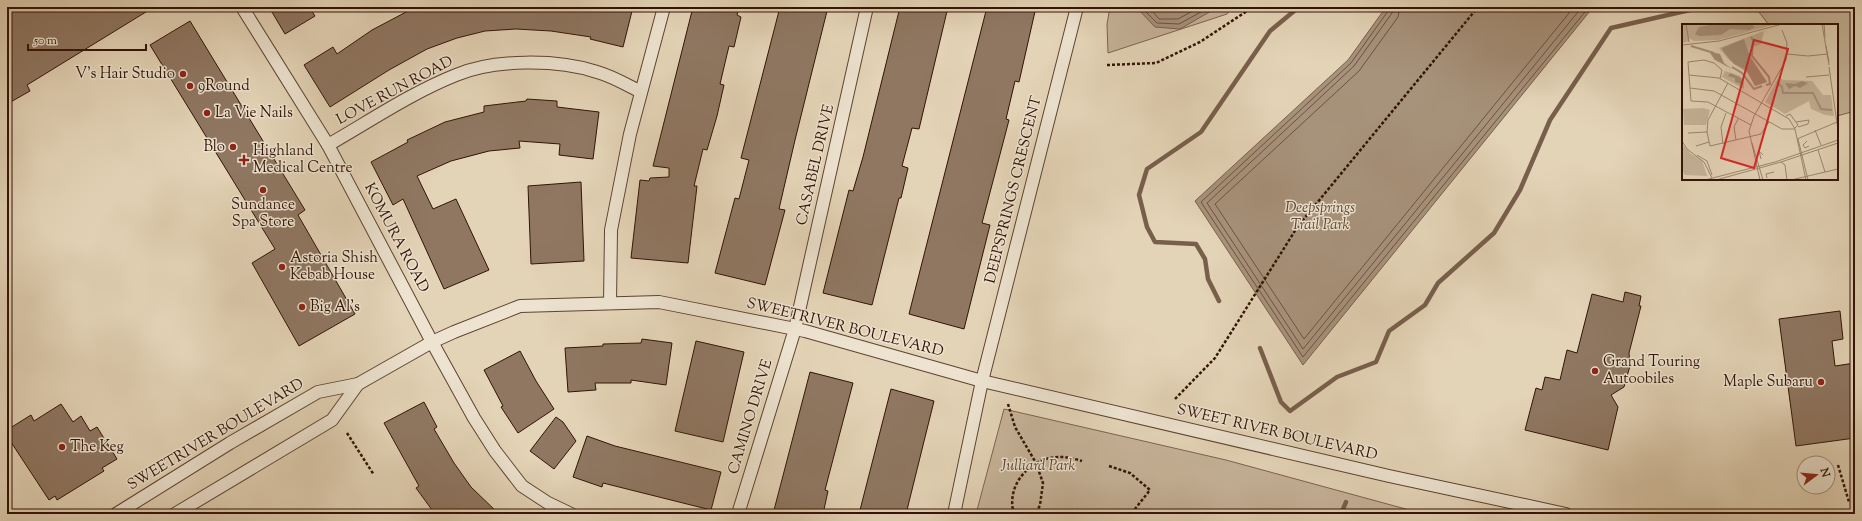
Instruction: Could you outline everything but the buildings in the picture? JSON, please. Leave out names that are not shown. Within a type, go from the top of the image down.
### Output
[{"type":"street","name":"KOMURA ROAD","points":[[242,7],[328,145],[432,342],[474,418],[495,451],[522,486],[548,503],[571,514]]},
{"type":"street","points":[[610,303],[611,230],[630,134],[664,7]]},
{"type":"street","name":"CASABEL DRIVE","points":[[795,329],[867,7]]},
{"type":"street","name":"DEEPSPRINGS CRESCENT","points":[[954,514],[982,381],[1077,7]]},
{"type":"street","name":"LOVE RUN ROAD","points":[[328,145],[395,106],[457,74],[503,63],[553,64],[597,72],[641,92]]},
{"type":"street","name":"SWEETRIVER BOULEVARD","points":[[116,514],[230,443],[318,392],[358,384],[432,342],[520,306],[659,302],[795,329],[982,381]]},
{"type":"street","name":"CAMINO DRIVE","points":[[738,514],[795,329]]},
{"type":"street","name":"SWEET RIVER BOULEVARD","points":[[982,381],[1382,474],[1566,514]]},
{"type":"street","name":"SWEETRIVER BOULEVARD","points":[[175,514],[332,420],[358,384]]},
{"type":"path","points":[[1107,65],[1156,63],[1200,42],[1247,11],[1249,7]]},
{"type":"path","points":[[1176,399],[1216,358],[1298,226],[1478,7]]},
{"type":"path","points":[[1008,404],[1015,426],[1036,463],[1043,484],[1040,505],[1036,514]]},
{"type":"path","points":[[347,433],[374,475]]},
{"type":"path","points":[[1014,514],[1011,503],[1016,482],[1036,463],[1060,457],[1082,461]]},
{"type":"path","points":[[1838,465],[1849,502]]},
{"type":"path","points":[[1109,466],[1130,474],[1150,490],[1131,514]]},
{"type":"path","points":[[1052,514],[1077,510],[1093,514]]},
{"type":"green space","points":[[1110,7],[1232,7],[1227,14],[1108,53],[1107,24]]},
{"type":"green space","points":[[1755,7],[1855,7],[1855,111],[1838,116],[1838,24],[1768,24]]},
{"type":"green space","name":"Julliard Park","points":[[1004,409],[1226,460],[1424,514],[976,514]]},
{"type":"water","points":[[1140,7],[1218,7],[1180,29],[1155,27],[1139,10]]},
{"type":"water","name":"Deepsprings Trail Park","points":[[1386,7],[1596,7],[1590,11],[1303,365],[1195,201],[1348,60]]},
{"type":"waterway","points":[[1219,301],[1208,279],[1205,259],[1196,244],[1155,242],[1147,227],[1139,195],[1147,169],[1201,132],[1270,31],[1299,7]]},
{"type":"waterway","points":[[1260,348],[1281,402],[1290,411],[1337,377],[1376,362],[1389,331],[1425,305],[1438,283],[1494,233],[1520,190],[1550,120],[1611,28],[1703,7]]},
{"type":"waterway","points":[[1341,514],[1346,502]]},
{"type":"place","name":"V's Hair Studio","points":[[183,74]]},
{"type":"place","name":"9Round","points":[[190,86]]},
{"type":"place","name":"La Vie Nails","points":[[207,113]]},
{"type":"place","name":"Blo","points":[[233,147]]},
{"type":"place","name":"Highland Medical Centre","points":[[244,160]]},
{"type":"place","name":"Sundance Spa Store","points":[[263,190]]},
{"type":"place","name":"Astoria Shish Kebab House","points":[[282,267]]},
{"type":"place","name":"Big Al's","points":[[302,307]]},
{"type":"place","name":"Grand Touring Autoobiles","points":[[1595,371]]},
{"type":"place","name":"Maple Subaru","points":[[1821,382]]},
{"type":"place","name":"The Keg","points":[[62,447]]}]
